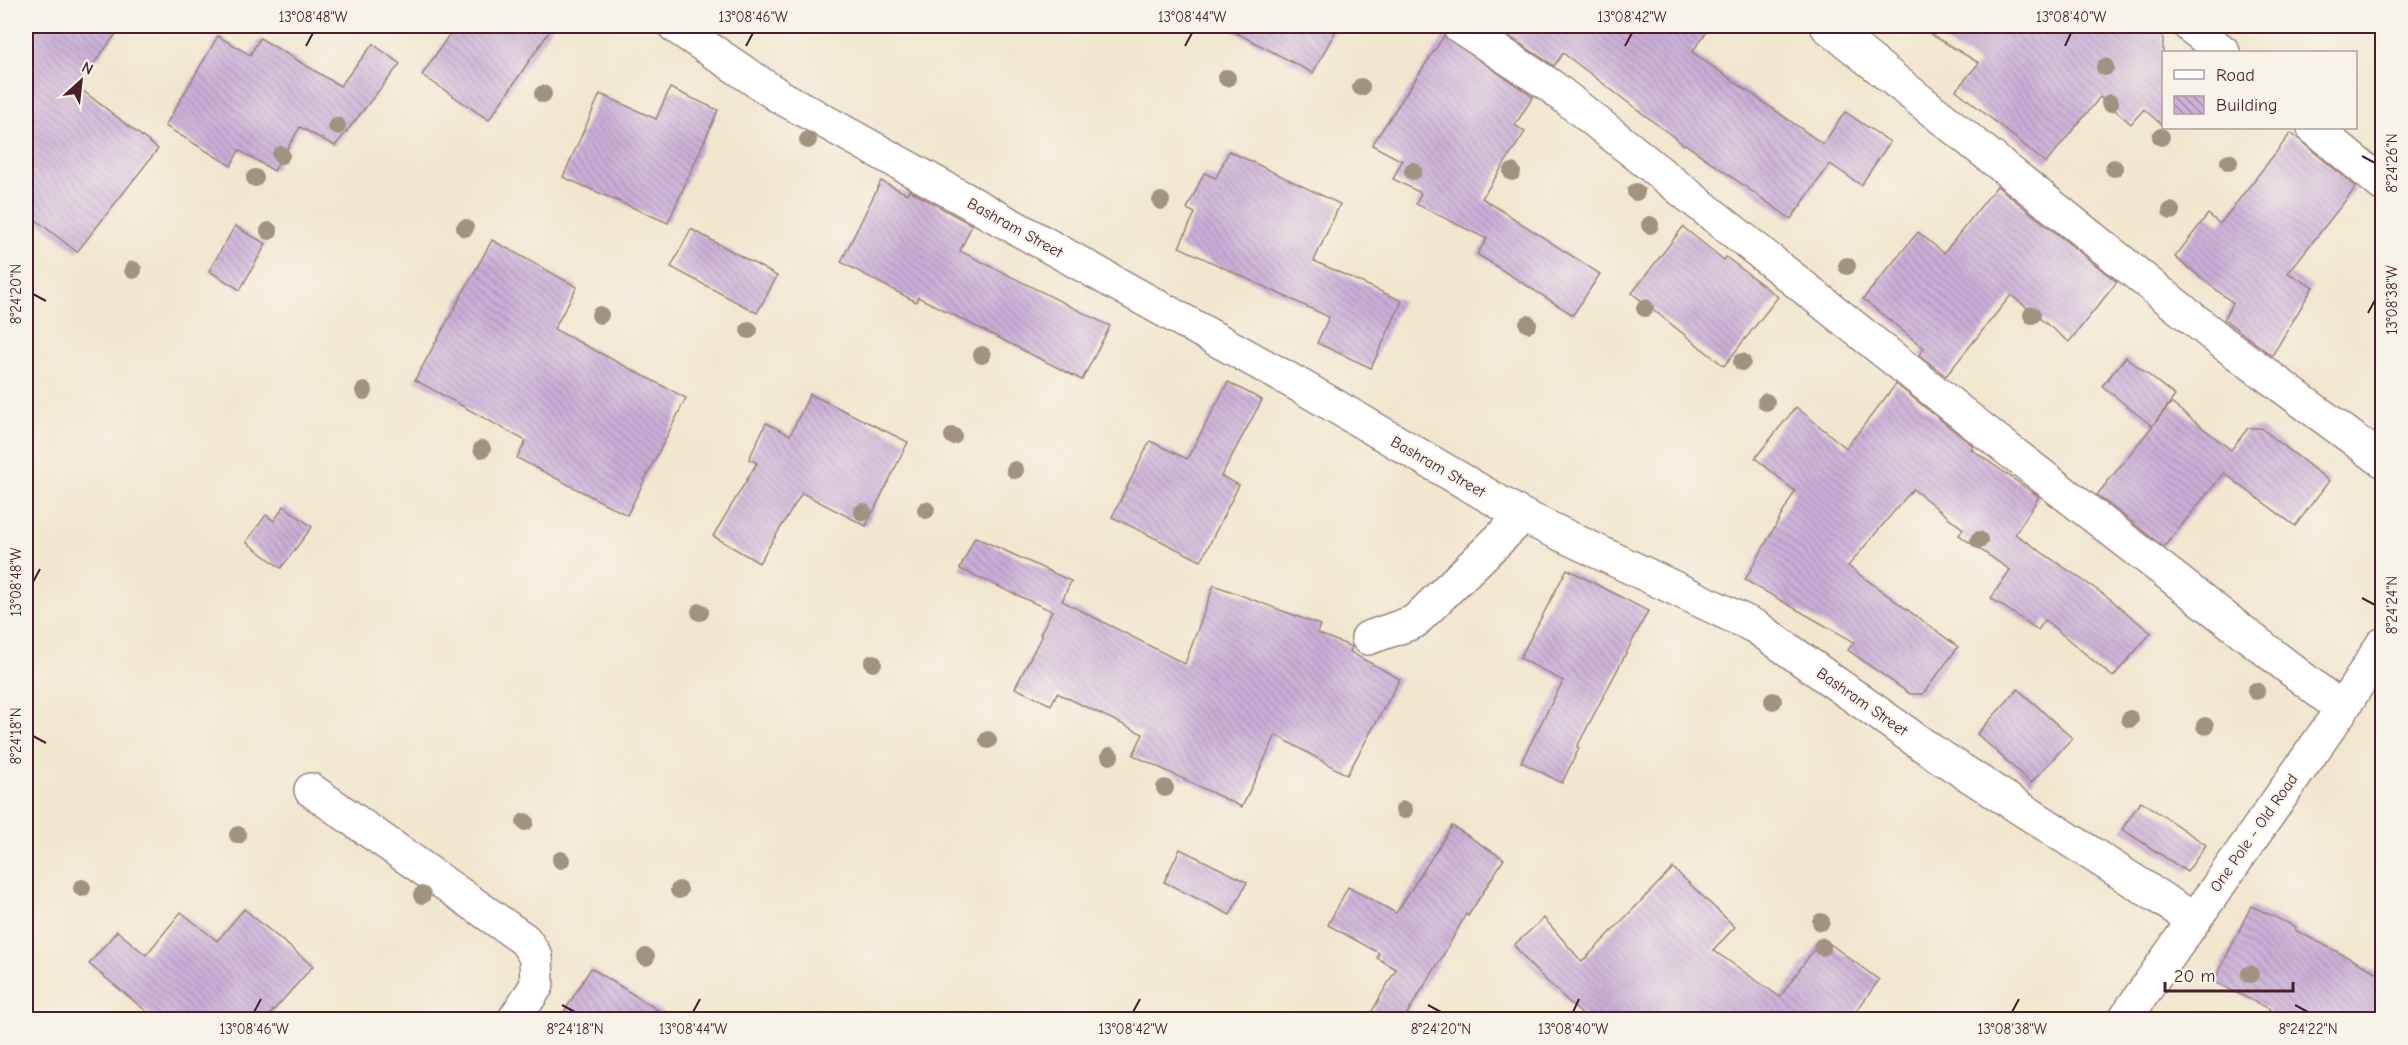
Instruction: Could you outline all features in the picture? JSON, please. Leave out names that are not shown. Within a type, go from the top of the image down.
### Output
[{"type":"street","name":"Bashram Street","points":[[675,26],[779,96],[1293,382],[1523,516],[1756,627],[1933,752],[2193,919]]},
{"type":"street","points":[[1459,26],[1551,86],[1983,430],[2342,709]]},
{"type":"street","points":[[1827,26],[2222,342],[2382,460]]},
{"type":"street","points":[[2315,129],[2382,184]]},
{"type":"street","points":[[1368,638],[1414,622],[1523,516]]},
{"type":"street","name":"One Pole - Old Road","points":[[2124,1020],[2342,709],[2382,645]]},
{"type":"street","points":[[311,790],[525,940],[536,957],[537,985],[514,1020]]},
{"type":"building","points":[[26,26],[122,26],[77,86],[158,149],[77,252],[26,212]]},
{"type":"building","points":[[455,26],[553,26],[489,120],[422,75]]},
{"type":"building","points":[[1223,26],[1338,26],[1313,73]]},
{"type":"building","points":[[1493,26],[1711,26],[1692,52],[1823,144],[1845,112],[1890,142],[1861,185],[1830,164],[1791,219],[1684,145],[1563,53],[1554,66]]},
{"type":"building","points":[[1917,26],[2163,26],[2162,125],[2144,109],[2131,124],[2100,97],[2046,163],[1956,90],[1979,63]]},
{"type":"building","points":[[218,36],[250,55],[260,38],[340,86],[373,44],[400,64],[335,146],[300,127],[274,171],[239,150],[231,166],[165,126]]},
{"type":"building","points":[[1444,36],[1533,97],[1515,125],[1525,132],[1482,198],[1600,274],[1573,315],[1477,254],[1487,239],[1416,204],[1421,193],[1393,179],[1402,161],[1372,145]]},
{"type":"building","points":[[670,88],[718,110],[668,223],[563,177],[600,94],[656,119]]},
{"type":"building","points":[[2291,133],[2356,187],[2288,273],[2313,287],[2272,356],[2224,319],[2233,303],[2175,257],[2208,214],[2220,224]]},
{"type":"building","points":[[1229,151],[1340,204],[1314,261],[1402,301],[1371,368],[1317,343],[1329,317],[1179,247],[1195,213],[1187,209],[1204,173],[1216,178]]},
{"type":"building","points":[[881,181],[907,194],[909,190],[972,225],[960,251],[1110,326],[1082,380],[918,297],[916,302],[841,262]]},
{"type":"building","points":[[1997,186],[2117,282],[2069,342],[2011,295],[1946,376],[1919,355],[1924,348],[1863,299],[1918,232],[1944,253]]},
{"type":"building","points":[[235,226],[266,244],[240,290],[209,271]]},
{"type":"building","points":[[1683,227],[1724,260],[1726,257],[1778,297],[1724,366],[1632,293]]},
{"type":"building","points":[[691,229],[777,276],[757,313],[671,267]]},
{"type":"building","points":[[492,240],[577,287],[554,329],[686,398],[627,515],[517,458],[526,441],[415,380]]},
{"type":"building","points":[[2126,357],[2175,396],[2152,426],[2102,386]]},
{"type":"building","points":[[1228,382],[1262,400],[1221,476],[1239,485],[1201,561],[1112,517],[1150,441],[1187,459]]},
{"type":"building","points":[[1896,384],[1973,446],[1971,449],[2039,497],[2015,534],[2109,598],[2151,633],[2113,677],[2045,620],[2038,630],[1991,598],[2010,570],[1959,535],[1963,529],[1913,489],[1848,566],[1958,647],[1923,694],[1910,694],[1848,650],[1854,642],[1745,580],[1795,491],[1755,458],[1796,407],[1846,448]]},
{"type":"building","points":[[810,394],[908,442],[866,526],[802,493],[759,563],[713,536],[757,463],[749,459],[766,423],[790,435]]},
{"type":"building","points":[[2171,403],[2231,450],[2248,428],[2261,428],[2329,481],[2295,526],[2224,473],[2164,547],[2097,495]]},
{"type":"building","points":[[284,506],[312,527],[281,568],[246,542],[266,515],[274,521]]},
{"type":"building","points":[[975,537],[1071,581],[1062,601],[1185,664],[1214,585],[1320,625],[1317,633],[1352,647],[1350,652],[1400,679],[1347,775],[1276,735],[1242,807],[1133,755],[1143,734],[1057,693],[1051,705],[1015,688],[1052,611],[960,569]]},
{"type":"building","points":[[1567,569],[1648,611],[1577,747],[1579,748],[1562,783],[1521,762],[1563,681],[1520,658]]},
{"type":"building","points":[[2018,689],[2072,738],[2031,783],[1977,734]]},
{"type":"building","points":[[2141,801],[2206,845],[2187,872],[2122,829]]},
{"type":"building","points":[[1452,826],[1504,859],[1468,916],[1466,914],[1403,1020],[1367,1020],[1396,969],[1377,958],[1379,953],[1328,925],[1348,887],[1396,913]]},
{"type":"building","points":[[1180,849],[1247,882],[1230,915],[1164,882]]},
{"type":"building","points":[[1673,868],[1735,927],[1713,950],[1780,997],[1822,938],[1879,980],[1850,1020],[1588,1020],[1532,967],[1514,945],[1544,918],[1582,962]]},
{"type":"building","points":[[2251,906],[2296,927],[2295,930],[2382,975],[2382,1020],[2265,1020],[2270,1009],[2214,982]]},
{"type":"building","points":[[244,909],[313,966],[265,1020],[157,1020],[89,964],[117,931],[146,955],[181,912],[217,941]]},
{"type":"building","points":[[591,968],[674,1020],[559,1020]]}]
